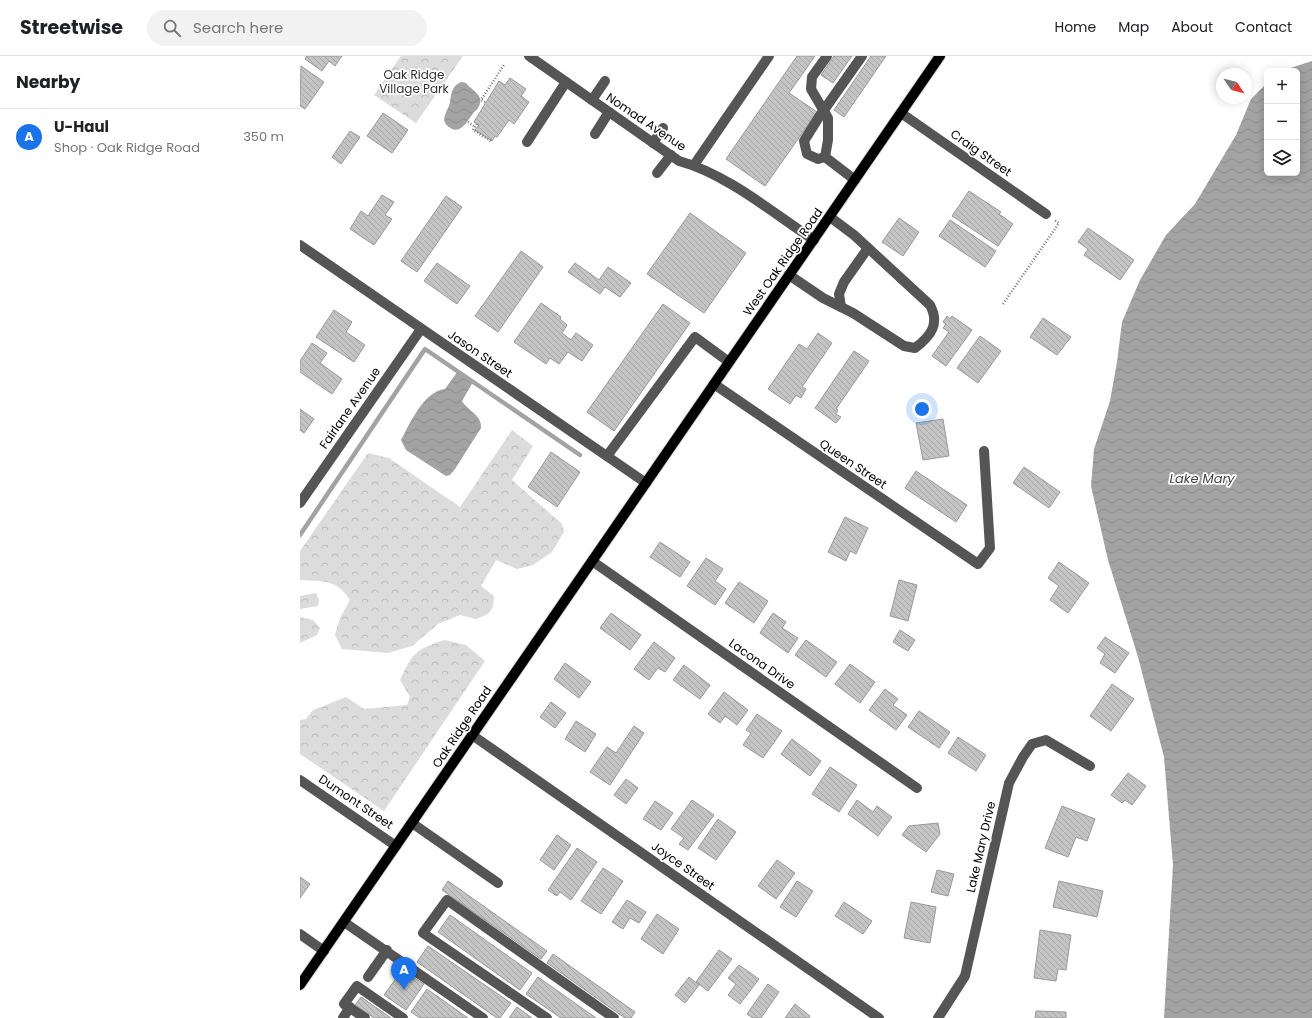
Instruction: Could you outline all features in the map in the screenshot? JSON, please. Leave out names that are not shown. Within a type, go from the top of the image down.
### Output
[{"type":"main road","name":"West Oak Ridge Road","points":[[646,483],[940,56]]},
{"type":"main road","name":"Oak Ridge Road","points":[[300,985],[646,483]]},
{"type":"street","points":[[694,165],[769,56]]},
{"type":"street","points":[[825,158],[828,118],[811,89],[812,77],[827,56]]},
{"type":"street","points":[[855,180],[825,158],[818,159],[807,154],[804,141],[862,56]]},
{"type":"street","name":"Nomad Avenue","points":[[530,57],[679,161],[694,165],[721,178],[814,240]]},
{"type":"street","points":[[592,100],[604,81]]},
{"type":"street","points":[[527,142],[566,82]]},
{"type":"street","points":[[595,134],[609,112]]},
{"type":"street","name":"Craig Street","points":[[901,113],[1046,214]]},
{"type":"street","points":[[653,143],[663,128]]},
{"type":"street","points":[[657,173],[671,155]]},
{"type":"street","points":[[789,275],[823,298],[841,307],[904,346],[915,348],[932,332],[935,314],[930,305],[868,248],[830,217]]},
{"type":"street","name":"Jason Street","points":[[300,245],[646,483]]},
{"type":"street","points":[[841,307],[839,294],[844,282],[868,248]]},
{"type":"street","name":"Fairlane Avenue","points":[[300,502],[421,329]]},
{"type":"street","points":[[607,456],[695,337],[729,362]]},
{"type":"street","name":"Queen Street","points":[[714,384],[978,564],[990,548],[984,451]]},
{"type":"street","name":"Lacona Drive","points":[[592,561],[917,788]]},
{"type":"street","name":"Joyce Street","points":[[472,735],[879,1018]]},
{"type":"street","name":"Lake Mary Drive","points":[[938,1018],[965,976],[1009,783],[1023,757],[1032,744],[1046,740],[1090,766]]},
{"type":"street","name":"Dumont Street","points":[[300,780],[396,846]]},
{"type":"street","points":[[412,823],[498,883]]},
{"type":"street","points":[[547,1018],[424,933],[447,900],[614,1018]]},
{"type":"street","points":[[344,922],[387,950],[483,1018]]},
{"type":"street","points":[[300,934],[324,951]]},
{"type":"street","points":[[368,977],[387,950]]},
{"type":"street","points":[[365,1018],[344,1004],[357,986],[403,1018]]},
{"type":"street","points":[[343,1018],[350,1007]]},
{"type":"path","points":[[485,102],[481,100],[504,65]]},
{"type":"path","points":[[468,122],[476,125],[473,130],[491,141]]},
{"type":"path","points":[[1003,304],[1059,223]]},
{"type":"green space","name":"Oak Ridge Village Park","points":[[401,56],[463,56],[416,123],[374,95]]},
{"type":"green space","points":[[512,430],[533,446],[512,480],[562,524],[564,532],[552,552],[533,565],[517,569],[496,560],[481,586],[494,596],[493,607],[488,614],[476,619],[460,615],[438,624],[412,646],[388,653],[342,649],[335,635],[340,618],[350,600],[340,588],[328,582],[300,580],[300,551],[368,453],[389,458],[460,507]]},
{"type":"green space","points":[[316,593],[319,600],[318,606],[300,609],[300,596]]},
{"type":"green space","points":[[300,617],[313,620],[320,628],[317,635],[300,643]]},
{"type":"green space","points":[[445,640],[466,645],[485,661],[384,811],[300,754],[300,720],[306,719],[313,710],[346,697],[364,709],[407,705],[410,697],[400,680],[408,663],[421,649]]},
{"type":"water","name":"Lake Mary","points":[[1312,61],[1312,1018],[1164,1018],[1173,865],[1164,757],[1138,657],[1108,560],[1091,486],[1094,449],[1110,401],[1122,322],[1140,280],[1166,235],[1195,204],[1236,135],[1249,104],[1252,104],[1252,98],[1264,86],[1264,176],[1300,176],[1300,68],[1290,68]]},
{"type":"water","points":[[461,82],[466,83],[476,92],[480,99],[480,105],[463,127],[457,130],[449,127],[444,121],[444,118],[449,105],[452,90]]},
{"type":"water","points":[[458,371],[473,382],[462,401],[477,416],[481,424],[481,428],[455,469],[450,475],[446,476],[406,450],[401,440],[418,409],[430,396],[437,391],[445,389]]},
{"type":"building","points":[[307,56],[342,56],[335,66],[329,61],[322,71],[305,59]]},
{"type":"building","points":[[797,56],[815,56],[789,93],[817,112],[765,186],[726,159]]},
{"type":"building","points":[[834,56],[852,56],[833,83],[821,75]]},
{"type":"building","points":[[871,56],[886,56],[844,117],[834,110]]},
{"type":"building","points":[[301,66],[324,82],[305,109],[300,106]]},
{"type":"building","points":[[510,78],[526,89],[521,96],[529,102],[514,124],[509,120],[497,137],[495,136],[492,141],[475,130],[479,125],[474,122],[499,81],[505,85]]},
{"type":"building","points":[[383,113],[408,130],[392,153],[367,136]]},
{"type":"building","points":[[350,131],[360,137],[341,164],[332,157]]},
{"type":"building","points":[[969,191],[1001,212],[999,214],[1013,224],[998,246],[952,216]]},
{"type":"building","points":[[382,195],[394,202],[385,215],[392,219],[374,245],[350,229],[361,211],[368,216]]},
{"type":"building","points":[[446,196],[462,207],[417,272],[401,261]]},
{"type":"building","points":[[690,213],[746,253],[704,313],[647,274]]},
{"type":"building","points":[[899,218],[919,232],[903,256],[882,242]]},
{"type":"building","points":[[950,220],[996,251],[985,267],[939,236]]},
{"type":"building","points":[[1088,228],[1134,260],[1120,280],[1084,255],[1088,249],[1078,242]]},
{"type":"building","points":[[521,251],[543,267],[498,332],[475,316]]},
{"type":"building","points":[[437,263],[470,286],[457,304],[424,281]]},
{"type":"building","points":[[575,263],[599,280],[608,267],[631,283],[620,297],[605,287],[600,294],[568,272]]},
{"type":"building","points":[[541,303],[561,317],[560,319],[567,325],[562,333],[571,340],[576,333],[593,345],[582,361],[568,352],[559,364],[550,358],[546,364],[514,342]]},
{"type":"building","points":[[663,304],[690,323],[614,431],[587,412]]},
{"type":"building","points":[[334,310],[352,322],[346,332],[365,345],[354,362],[316,337]]},
{"type":"building","points":[[947,316],[950,319],[952,316],[972,330],[946,366],[932,356],[949,332],[943,328],[946,324],[943,322]]},
{"type":"building","points":[[1043,318],[1071,337],[1057,355],[1030,337]]},
{"type":"building","points":[[818,333],[832,343],[802,387],[806,389],[801,398],[796,395],[790,404],[768,389],[799,344],[807,349]]},
{"type":"building","points":[[980,336],[1001,351],[978,383],[957,368]]},
{"type":"building","points":[[312,343],[327,353],[320,363],[342,379],[332,394],[300,372],[300,361]]},
{"type":"building","points":[[854,351],[869,361],[836,409],[838,410],[836,414],[841,417],[836,423],[815,408]]},
{"type":"building","points":[[300,409],[314,419],[304,433],[300,430]]},
{"type":"building","points":[[943,419],[949,456],[923,460],[916,423]]},
{"type":"building","points":[[551,452],[580,472],[557,507],[528,487]]},
{"type":"building","points":[[1024,467],[1060,492],[1049,508],[1013,483]]},
{"type":"building","points":[[916,471],[967,505],[956,522],[905,488]]},
{"type":"building","points":[[845,517],[868,528],[856,554],[850,551],[846,561],[828,552]]},
{"type":"building","points":[[660,542],[690,562],[680,577],[650,557]]},
{"type":"building","points":[[706,558],[723,569],[715,581],[726,589],[715,605],[687,586]]},
{"type":"building","points":[[1059,562],[1089,583],[1068,613],[1050,600],[1059,586],[1048,578]]},
{"type":"building","points":[[899,580],[917,585],[908,621],[890,616]]},
{"type":"building","points":[[739,582],[768,601],[754,623],[725,603]]},
{"type":"building","points":[[611,613],[641,635],[630,650],[600,628]]},
{"type":"building","points":[[773,613],[786,622],[782,628],[798,638],[788,653],[760,633]]},
{"type":"building","points":[[900,630],[915,640],[908,651],[893,642]]},
{"type":"building","points":[[1105,637],[1129,653],[1115,673],[1100,663],[1105,654],[1097,648]]},
{"type":"building","points":[[806,640],[837,662],[826,677],[795,655]]},
{"type":"building","points":[[654,642],[675,658],[665,672],[658,668],[649,680],[634,669]]},
{"type":"building","points":[[565,663],[591,682],[579,698],[554,679]]},
{"type":"building","points":[[850,664],[875,682],[860,703],[835,684]]},
{"type":"building","points":[[684,665],[710,685],[700,699],[673,680]]},
{"type":"building","points":[[1112,684],[1134,699],[1111,731],[1090,716]]},
{"type":"building","points":[[885,689],[898,699],[893,705],[907,715],[896,730],[869,710]]},
{"type":"building","points":[[724,692],[748,710],[737,725],[725,716],[720,723],[708,714]]},
{"type":"building","points":[[551,702],[566,713],[555,728],[540,717]]},
{"type":"building","points":[[919,711],[950,732],[939,748],[908,727]]},
{"type":"building","points":[[757,714],[782,731],[763,758],[743,745],[751,733],[746,730]]},
{"type":"building","points":[[576,721],[596,734],[585,752],[565,739]]},
{"type":"building","points":[[634,726],[644,733],[610,785],[590,772],[607,747],[616,753]]},
{"type":"building","points":[[958,737],[986,755],[976,771],[948,753]]},
{"type":"building","points":[[792,739],[821,761],[810,776],[781,754]]},
{"type":"building","points":[[830,767],[857,785],[839,812],[812,794]]},
{"type":"building","points":[[1128,773],[1146,786],[1132,805],[1125,800],[1122,803],[1111,795]]},
{"type":"building","points":[[626,779],[638,788],[626,804],[614,795]]},
{"type":"building","points":[[692,800],[714,815],[688,850],[679,844],[684,838],[671,829]]},
{"type":"building","points":[[857,800],[873,812],[877,806],[892,817],[878,836],[848,814]]},
{"type":"building","points":[[655,801],[673,813],[661,830],[643,819]]},
{"type":"building","points":[[1062,806],[1095,819],[1087,841],[1076,837],[1068,857],[1045,848]]},
{"type":"building","points":[[718,819],[736,832],[716,860],[698,848]]},
{"type":"building","points":[[938,823],[940,834],[926,852],[902,835],[909,826]]},
{"type":"building","points":[[557,835],[571,845],[554,870],[540,860]]},
{"type":"building","points":[[577,848],[597,862],[571,900],[560,892],[557,896],[548,890]]},
{"type":"building","points":[[777,860],[795,873],[776,899],[758,886]]},
{"type":"building","points":[[603,868],[623,881],[601,914],[581,901]]},
{"type":"building","points":[[937,870],[954,874],[948,896],[931,892]]},
{"type":"building","points":[[300,877],[310,884],[300,898]]},
{"type":"building","points":[[448,881],[547,951],[541,959],[442,890]]},
{"type":"building","points":[[797,881],[813,891],[796,917],[780,907]]},
{"type":"building","points":[[1059,881],[1103,891],[1097,917],[1053,907]]},
{"type":"building","points":[[627,900],[646,912],[639,923],[630,918],[623,929],[612,922]]},
{"type":"building","points":[[844,902],[872,921],[863,934],[835,916]]},
{"type":"building","points":[[911,902],[936,907],[930,943],[904,938]]},
{"type":"building","points":[[657,914],[679,929],[663,954],[641,939]]},
{"type":"building","points":[[450,915],[532,973],[520,990],[438,932]]},
{"type":"building","points":[[1040,930],[1071,935],[1066,970],[1058,969],[1056,981],[1034,978]]},
{"type":"building","points":[[428,946],[511,1003],[500,1018],[497,1018],[417,962]]},
{"type":"building","points":[[719,950],[732,959],[708,991],[696,982]]},
{"type":"building","points":[[553,954],[635,1012],[631,1018],[625,1018],[547,963]]},
{"type":"building","points":[[739,965],[759,979],[740,1004],[728,995],[736,984],[728,978]]},
{"type":"building","points":[[402,970],[424,984],[406,1010],[384,995]]},
{"type":"building","points":[[538,977],[596,1018],[561,1018],[526,994]]},
{"type":"building","points":[[689,977],[699,985],[685,1003],[675,995]]},
{"type":"building","points":[[768,984],[779,992],[761,1018],[753,1018],[747,1014]]},
{"type":"building","points":[[427,989],[468,1018],[420,1018],[411,1012]]},
{"type":"building","points":[[361,997],[391,1018],[374,1018],[355,1005]]},
{"type":"building","points":[[795,1004],[810,1016],[809,1018],[785,1018]]},
{"type":"building","points":[[517,1007],[532,1018],[509,1018]]},
{"type":"building","points":[[1036,1011],[1066,1012],[1066,1018],[1035,1018]]},
{"type":"waterway","points":[[300,535],[425,349],[580,455]]},
{"type":"place","name":"U-Haul","points":[[404,990]]}]
